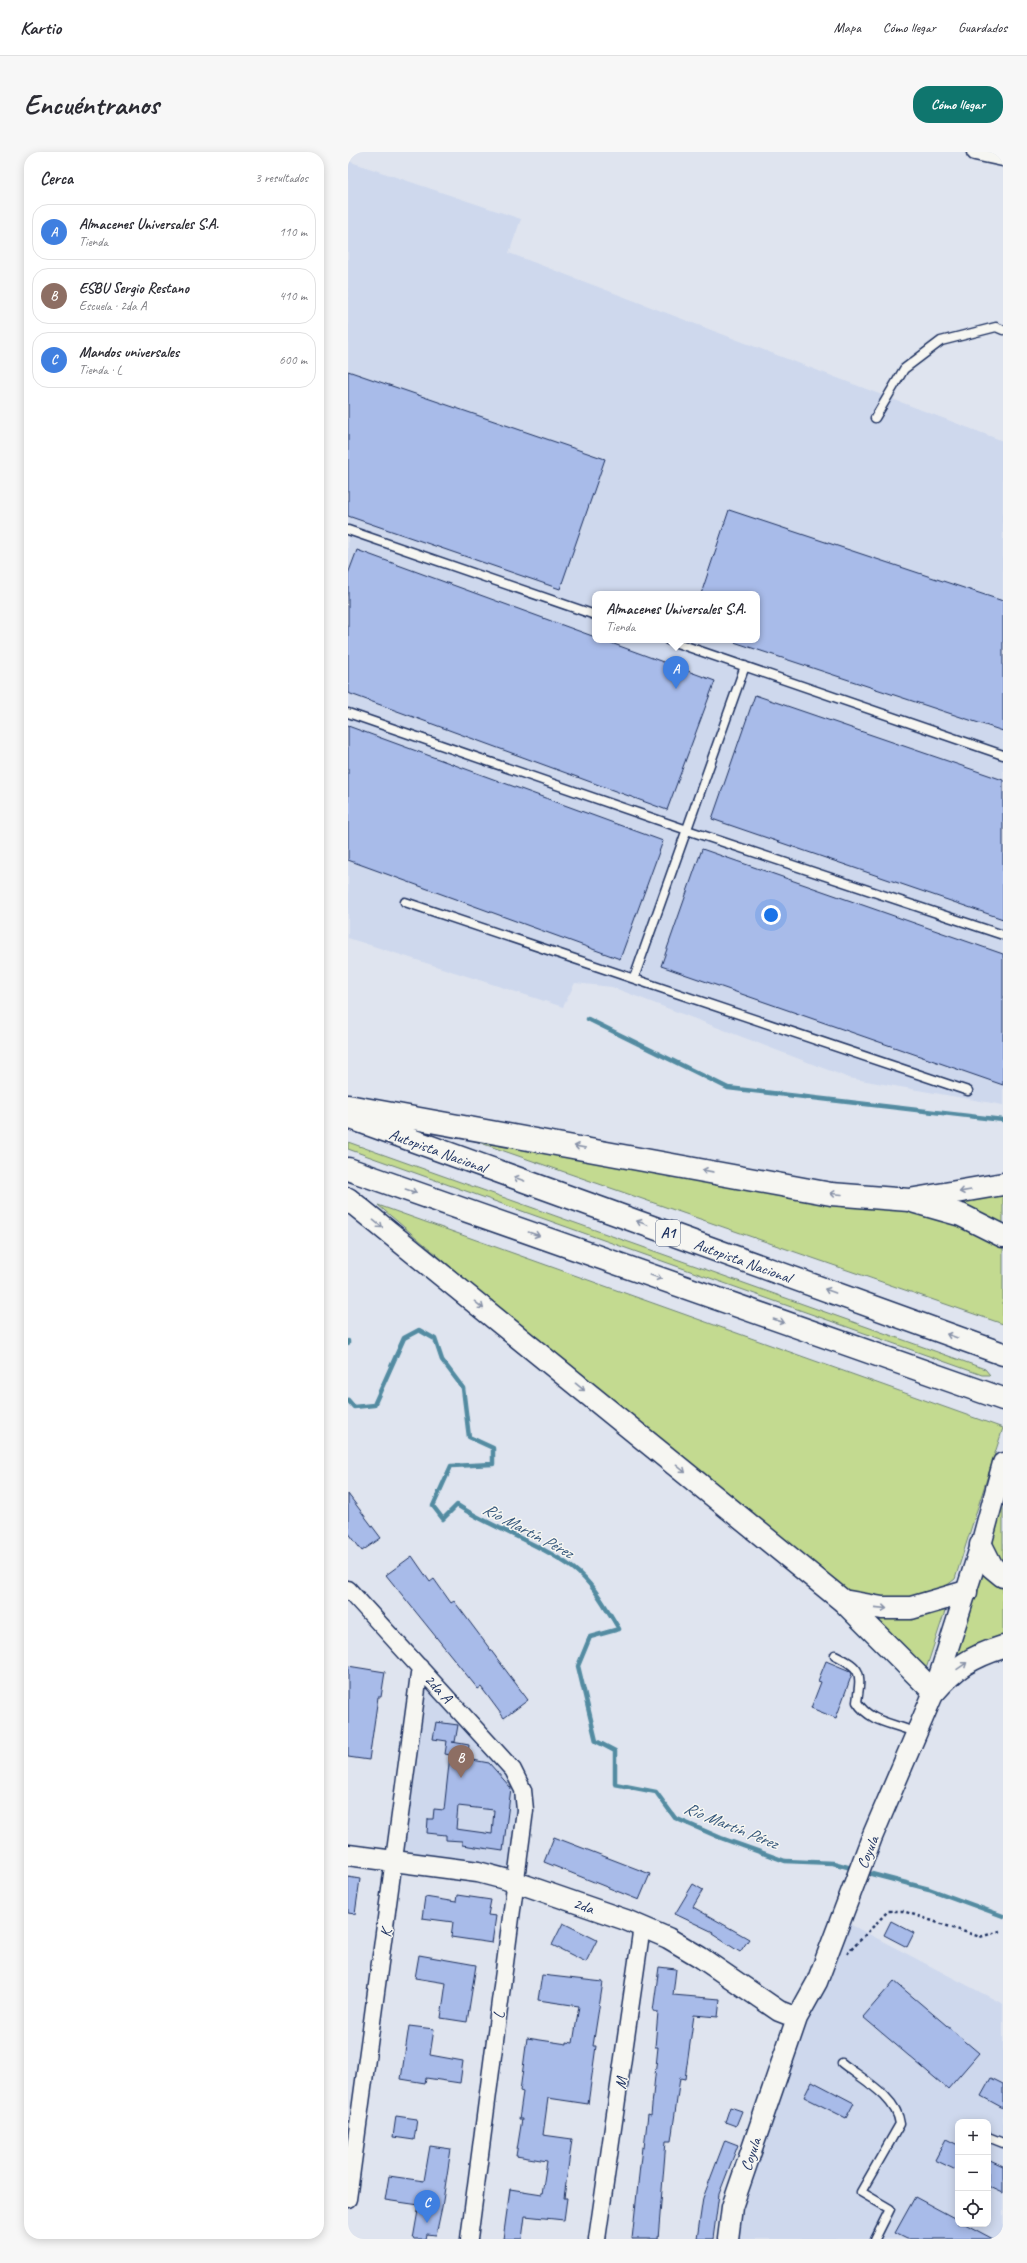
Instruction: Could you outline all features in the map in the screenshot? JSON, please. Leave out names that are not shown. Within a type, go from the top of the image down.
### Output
[{"type":"highway","points":[[348,1106],[831,1194],[909,1200],[961,1215],[1003,1236]]},
{"type":"highway","name":"Autopista Nacional","points":[[348,1117],[996,1351]]},
{"type":"highway","points":[[348,1169],[1003,1399]]},
{"type":"highway","points":[[909,1200],[1003,1184]]},
{"type":"highway","points":[[348,1199],[843,1601],[934,1692],[950,1674],[977,1656],[1003,1647]]},
{"type":"highway","points":[[981,1545],[992,1567],[1003,1576]]},
{"type":"highway","points":[[843,1601],[882,1608],[911,1608],[966,1592]]},
{"type":"street","points":[[975,152],[1003,158]]},
{"type":"street","name":"Coyula","points":[[728,2239],[732,2207],[797,2018],[817,1982],[872,1837],[934,1692],[981,1545],[1003,1464]]},
{"type":"street","name":"2da A","points":[[348,1589],[513,1770],[524,1790]]},
{"type":"street","name":"K","points":[[348,2199],[395,1862],[420,1667]]},
{"type":"street","name":"L","points":[[469,2239],[525,1810],[524,1790]]},
{"type":"street","name":"2da","points":[[348,1855],[478,1872],[516,1882],[642,1926],[700,1957],[779,2011],[797,2018]]},
{"type":"street","name":"M","points":[[597,2239],[642,1926]]},
{"type":"lane","points":[[875,418],[904,369],[942,341],[996,327],[1003,330]]},
{"type":"lane","points":[[348,530],[592,614]]},
{"type":"lane","points":[[677,643],[1003,755]]},
{"type":"lane","points":[[634,978],[745,666]]},
{"type":"lane","points":[[348,713],[687,830],[1003,935]]},
{"type":"lane","points":[[405,902],[968,1091]]},
{"type":"lane","points":[[835,1655],[853,1664],[858,1671],[859,1684],[856,1702],[863,1712],[870,1717],[916,1733]]},
{"type":"lane","points":[[842,2063],[888,2100],[899,2113],[900,2124],[861,2192],[890,2209],[875,2239]]},
{"type":"lane","points":[[991,2137],[1003,2143]]},
{"type":"path","points":[[845,1956],[888,1911],[903,1911],[980,1937],[1000,1931]]},
{"type":"shaded area","points":[[348,161],[521,219],[509,253],[1003,441],[1003,1105],[849,1078],[612,987],[575,983],[563,1007],[348,938]]},
{"type":"shaded area","points":[[426,1682],[505,1771],[515,1789],[518,1804],[510,1870],[477,1861],[404,1852]]},
{"type":"shaded area","points":[[840,1919],[1003,2004],[1003,2239],[728,2239]]},
{"type":"green space","points":[[452,1133],[701,1182],[908,1209],[957,1223],[996,1242],[1003,1248],[1003,1324]]},
{"type":"green space","points":[[348,1142],[985,1369],[990,1375],[982,1375],[348,1149]]},
{"type":"green space","points":[[1003,1187],[1003,1225],[946,1200]]},
{"type":"green space","points":[[378,1205],[1003,1428],[955,1579],[937,1593],[888,1602],[844,1590],[571,1369]]},
{"type":"green space","points":[[1003,1488],[1003,1564],[987,1539]]},
{"type":"green space","points":[[982,1562],[1003,1586],[1003,1642],[948,1668]]},
{"type":"green space","points":[[947,1605],[925,1672],[871,1613]]},
{"type":"building","points":[[348,371],[605,459],[560,589],[348,516]]},
{"type":"building","points":[[729,510],[1003,601],[1003,731],[737,643],[760,643],[760,591],[702,591]]},
{"type":"building","points":[[357,550],[592,636],[592,643],[611,643],[715,681],[667,810],[348,693],[348,574]]},
{"type":"building","points":[[755,695],[1003,780],[1003,919],[712,819]]},
{"type":"building","points":[[348,726],[663,841],[620,959],[348,860]]},
{"type":"building","points":[[702,849],[1003,954],[1003,1085],[661,966]]},
{"type":"building","points":[[348,1494],[381,1538],[362,1551],[348,1532]]},
{"type":"building","points":[[412,1556],[430,1582],[434,1579],[451,1603],[454,1601],[528,1700],[504,1718],[481,1687],[478,1689],[386,1575]]},
{"type":"building","points":[[826,1661],[850,1671],[852,1674],[836,1718],[811,1708],[821,1682],[818,1681]]},
{"type":"building","points":[[348,1666],[385,1672],[381,1697],[378,1697],[369,1760],[348,1757]]},
{"type":"building","points":[[436,1722],[458,1725],[455,1742],[452,1742],[469,1745],[467,1759],[489,1763],[511,1788],[503,1851],[462,1845],[462,1841],[446,1840],[446,1835],[427,1833],[428,1819],[433,1819],[434,1809],[444,1810],[450,1755],[445,1754],[447,1741],[433,1739]],"holes":[[[458,1806],[494,1810],[492,1834],[456,1829]]]},
{"type":"building","points":[[554,1837],[650,1874],[639,1900],[544,1862]]},
{"type":"building","points":[[348,1877],[360,1879],[355,1914],[348,1913]]},
{"type":"building","points":[[693,1884],[703,1890],[693,1907],[749,1939],[740,1952],[712,1934],[713,1932],[675,1914]]},
{"type":"building","points":[[457,1895],[491,1900],[488,1915],[496,1916],[492,1943],[451,1937],[453,1922],[422,1918],[425,1897],[456,1902]]},
{"type":"building","points":[[891,1921],[914,1933],[907,1947],[884,1935]]},
{"type":"building","points":[[563,1923],[597,1940],[586,1962],[552,1945]]},
{"type":"building","points":[[419,1955],[476,1965],[467,2022],[441,2018],[446,1983],[415,1978]]},
{"type":"building","points":[[659,1967],[676,1969],[673,1995],[720,1999],[718,2017],[694,2015],[685,2079],[680,2078],[671,2141],[666,2141],[658,2239],[632,2239],[642,2147],[644,2148],[648,2114],[651,2115],[658,2047],[655,2047],[658,2012],[653,2011]]},
{"type":"building","points":[[542,1975],[603,1982],[593,2046],[596,2046],[588,2104],[548,2098],[543,2135],[572,2139],[564,2198],[567,2198],[564,2220],[525,2216],[522,2239],[503,2239],[510,2189],[542,2194],[547,2161],[516,2156],[522,2119],[519,2119],[523,2092],[520,2091],[527,2038],[567,2044],[567,2042],[573,2043],[579,2006],[538,2000]]},
{"type":"building","points":[[894,1981],[979,2053],[948,2089],[863,2017]]},
{"type":"building","points":[[409,2026],[434,2029],[430,2055],[463,2061],[460,2083],[426,2078],[425,2083],[401,2079]]},
{"type":"building","points":[[991,2078],[1003,2084],[1003,2108],[981,2096]]},
{"type":"building","points":[[812,2081],[854,2103],[846,2118],[804,2097]]},
{"type":"building","points":[[730,2107],[742,2111],[736,2126],[725,2122]]},
{"type":"building","points":[[396,2116],[417,2119],[414,2140],[393,2137]]},
{"type":"building","points":[[946,2139],[955,2144],[955,2170],[935,2160]]},
{"type":"building","points":[[725,2140],[738,2145],[719,2194],[713,2239],[697,2239],[703,2198]]},
{"type":"building","points":[[430,2146],[451,2149],[442,2207],[436,2235],[427,2234],[426,2239],[413,2239],[419,2205],[385,2200],[389,2176],[424,2181]]},
{"type":"building","points":[[991,2160],[1003,2166],[1003,2193],[991,2187]]},
{"type":"building","points":[[915,2197],[955,2218],[955,2227],[971,2227],[993,2239],[907,2239],[895,2233]]},
{"type":"waterway","points":[[588,1019],[728,1088],[1003,1120]]},
{"type":"waterway","name":"Río Martín Pérez","points":[[348,1400],[354,1407],[374,1405],[404,1338],[419,1330],[435,1339],[442,1360],[463,1388],[469,1437],[493,1448],[493,1464],[451,1466],[433,1506],[443,1519],[457,1505],[471,1514],[545,1551],[573,1568],[587,1581],[599,1597],[619,1629],[590,1637],[578,1666],[596,1741],[615,1751],[615,1784],[656,1792],[675,1818],[721,1838],[785,1861],[833,1863],[855,1869]]},
{"type":"waterway","name":"Río Martín Pérez","points":[[864,1872],[929,1889],[1003,1916]]},
{"type":"place","name":"Almacenes Universales S.A.","points":[[676,689]]},
{"type":"place","name":"ESBU Sergio Restano","points":[[461,1778]]},
{"type":"place","name":"Mandos universales","points":[[427,2223]]}]
